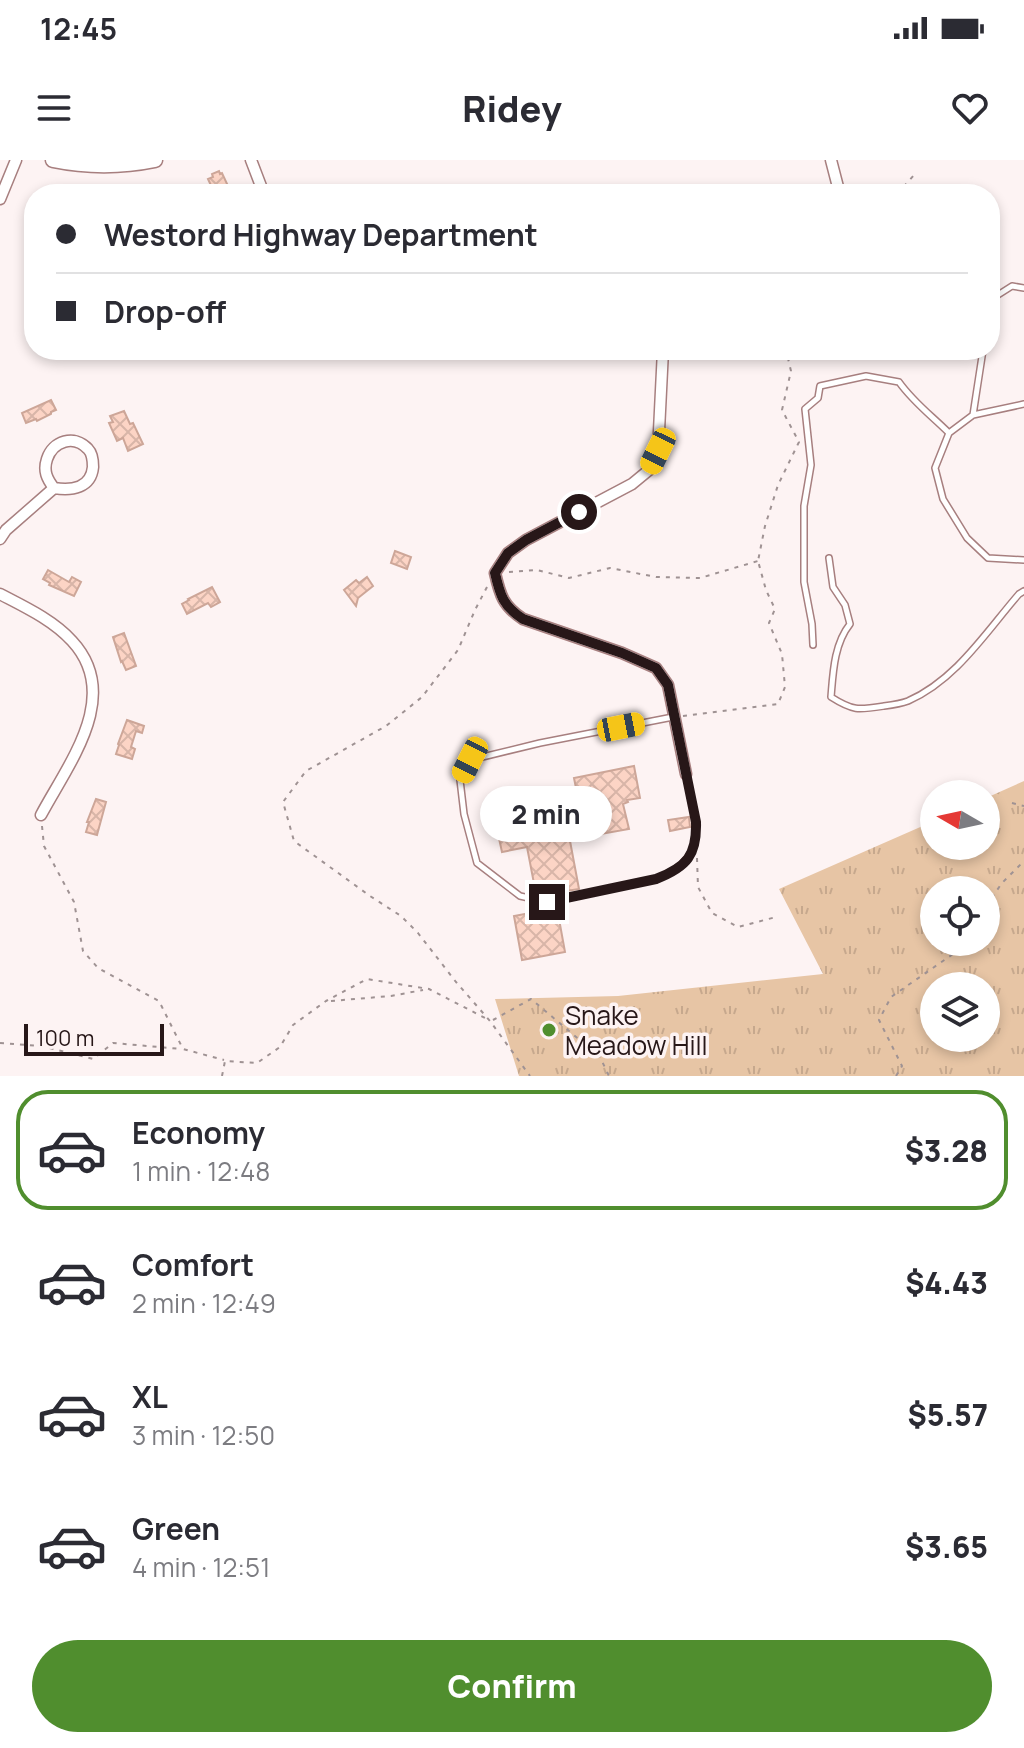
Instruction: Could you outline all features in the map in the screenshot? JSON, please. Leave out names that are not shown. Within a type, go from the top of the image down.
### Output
[{"type":"main road","points":[[53,160],[76,165],[121,165],[155,160]]},
{"type":"street","points":[[0,199],[16,160]]},
{"type":"street","points":[[251,160],[260,184]]},
{"type":"street","points":[[831,160],[837,184]]},
{"type":"street","points":[[663,360],[658,451],[649,470],[632,484],[526,540],[508,553],[495,573],[509,609],[523,619],[656,668],[668,685],[686,774]]},
{"type":"street","points":[[61,441],[78,442],[88,449],[93,459],[89,481],[80,487],[65,490],[54,488],[47,480],[45,471],[48,456],[61,441]]},
{"type":"street","points":[[0,539],[54,488]]},
{"type":"street","points":[[0,594],[37,614],[73,642],[84,658],[94,693],[92,712],[80,745],[41,815]]},
{"type":"lane","points":[[1000,294],[1012,286],[1024,288]]},
{"type":"lane","points":[[973,415],[981,360]]},
{"type":"lane","points":[[813,645],[804,582],[804,506],[811,465],[805,409],[818,398],[820,386],[866,376],[899,382],[914,402],[949,433]]},
{"type":"lane","points":[[1024,404],[973,415],[949,433],[935,468],[943,499],[967,538],[988,558],[1024,560]]},
{"type":"lane","points":[[829,558],[833,587],[845,605],[850,624],[844,631],[833,668],[831,697],[848,708],[905,702],[920,695],[954,669],[977,646],[994,622],[1024,591]]},
{"type":"lane","points":[[674,717],[470,760],[460,780],[464,814],[477,863],[520,896],[547,902],[656,879],[673,872],[687,860],[697,841],[686,774]]},
{"type":"path","points":[[906,184],[915,174]]},
{"type":"path","points":[[674,717],[778,704],[785,687],[782,654],[769,623],[775,609],[758,561],[778,485],[799,442],[782,410],[791,371],[788,360]]},
{"type":"path","points":[[530,1076],[490,1021],[401,916],[294,841],[283,802],[306,771],[386,726],[422,697],[458,650],[495,573],[537,570],[569,578],[610,568],[656,577],[700,578],[758,561]]},
{"type":"path","points":[[1012,803],[1024,806]]},
{"type":"path","points":[[41,815],[44,846],[74,902],[83,951],[98,968],[159,1001],[183,1049]]},
{"type":"path","points":[[697,841],[698,887],[712,913],[738,927],[776,917]]},
{"type":"path","points":[[1000,886],[1024,861]]},
{"type":"path","points":[[896,1076],[902,1066],[879,1020],[891,997],[950,956]]},
{"type":"path","points":[[0,1043],[42,1046],[93,1059],[113,1043],[183,1049],[225,1061],[257,1063],[280,1047],[293,1025],[326,1001],[367,979],[429,989],[490,1021]]},
{"type":"path","points":[[326,1001],[391,996],[429,989]]},
{"type":"path","points":[[490,1021],[531,999],[600,1057],[609,1076]]},
{"type":"path","points":[[222,1076],[225,1061]]},
{"type":"green space","points":[[1024,781],[1024,1076],[519,1076],[495,999],[618,996],[823,974],[779,889],[920,827],[920,860],[1000,860],[1000,792]]},
{"type":"building","points":[[219,171],[227,184],[210,184],[208,179],[213,177],[212,174]]},
{"type":"building","points":[[51,400],[56,410],[37,421],[26,423],[22,413]]},
{"type":"building","points":[[124,411],[143,444],[128,451],[123,438],[117,441],[109,423],[113,422],[110,416]]},
{"type":"building","points":[[395,551],[411,557],[407,569],[391,563]]},
{"type":"building","points":[[48,570],[69,582],[72,577],[81,582],[74,596],[43,579]]},
{"type":"building","points":[[367,577],[373,586],[358,598],[356,606],[344,590],[356,580],[359,583]]},
{"type":"building","points":[[212,587],[220,602],[211,607],[208,603],[187,614],[182,604]]},
{"type":"building","points":[[124,633],[136,666],[126,670],[113,637]]},
{"type":"building","points":[[127,720],[144,726],[142,733],[136,731],[131,747],[135,749],[132,759],[116,754]]},
{"type":"building","points":[[634,766],[640,798],[627,800],[623,804],[629,829],[570,841],[579,889],[536,894],[527,847],[502,852],[493,811],[577,793],[574,778]]},
{"type":"building","points":[[96,799],[106,802],[97,835],[86,832]]},
{"type":"building","points":[[689,817],[690,827],[670,831],[668,820]]},
{"type":"building","points":[[557,908],[565,952],[522,960],[514,916]]},
{"type":"place","name":"Snake Meadow Hill","points":[[549,1030]]},
{"type":"route","points":[[547,902],[656,879],[673,872],[687,860],[697,841],[696,822],[668,685],[656,668],[523,619],[509,609],[500,592],[495,573],[508,553],[579,512]]}]
